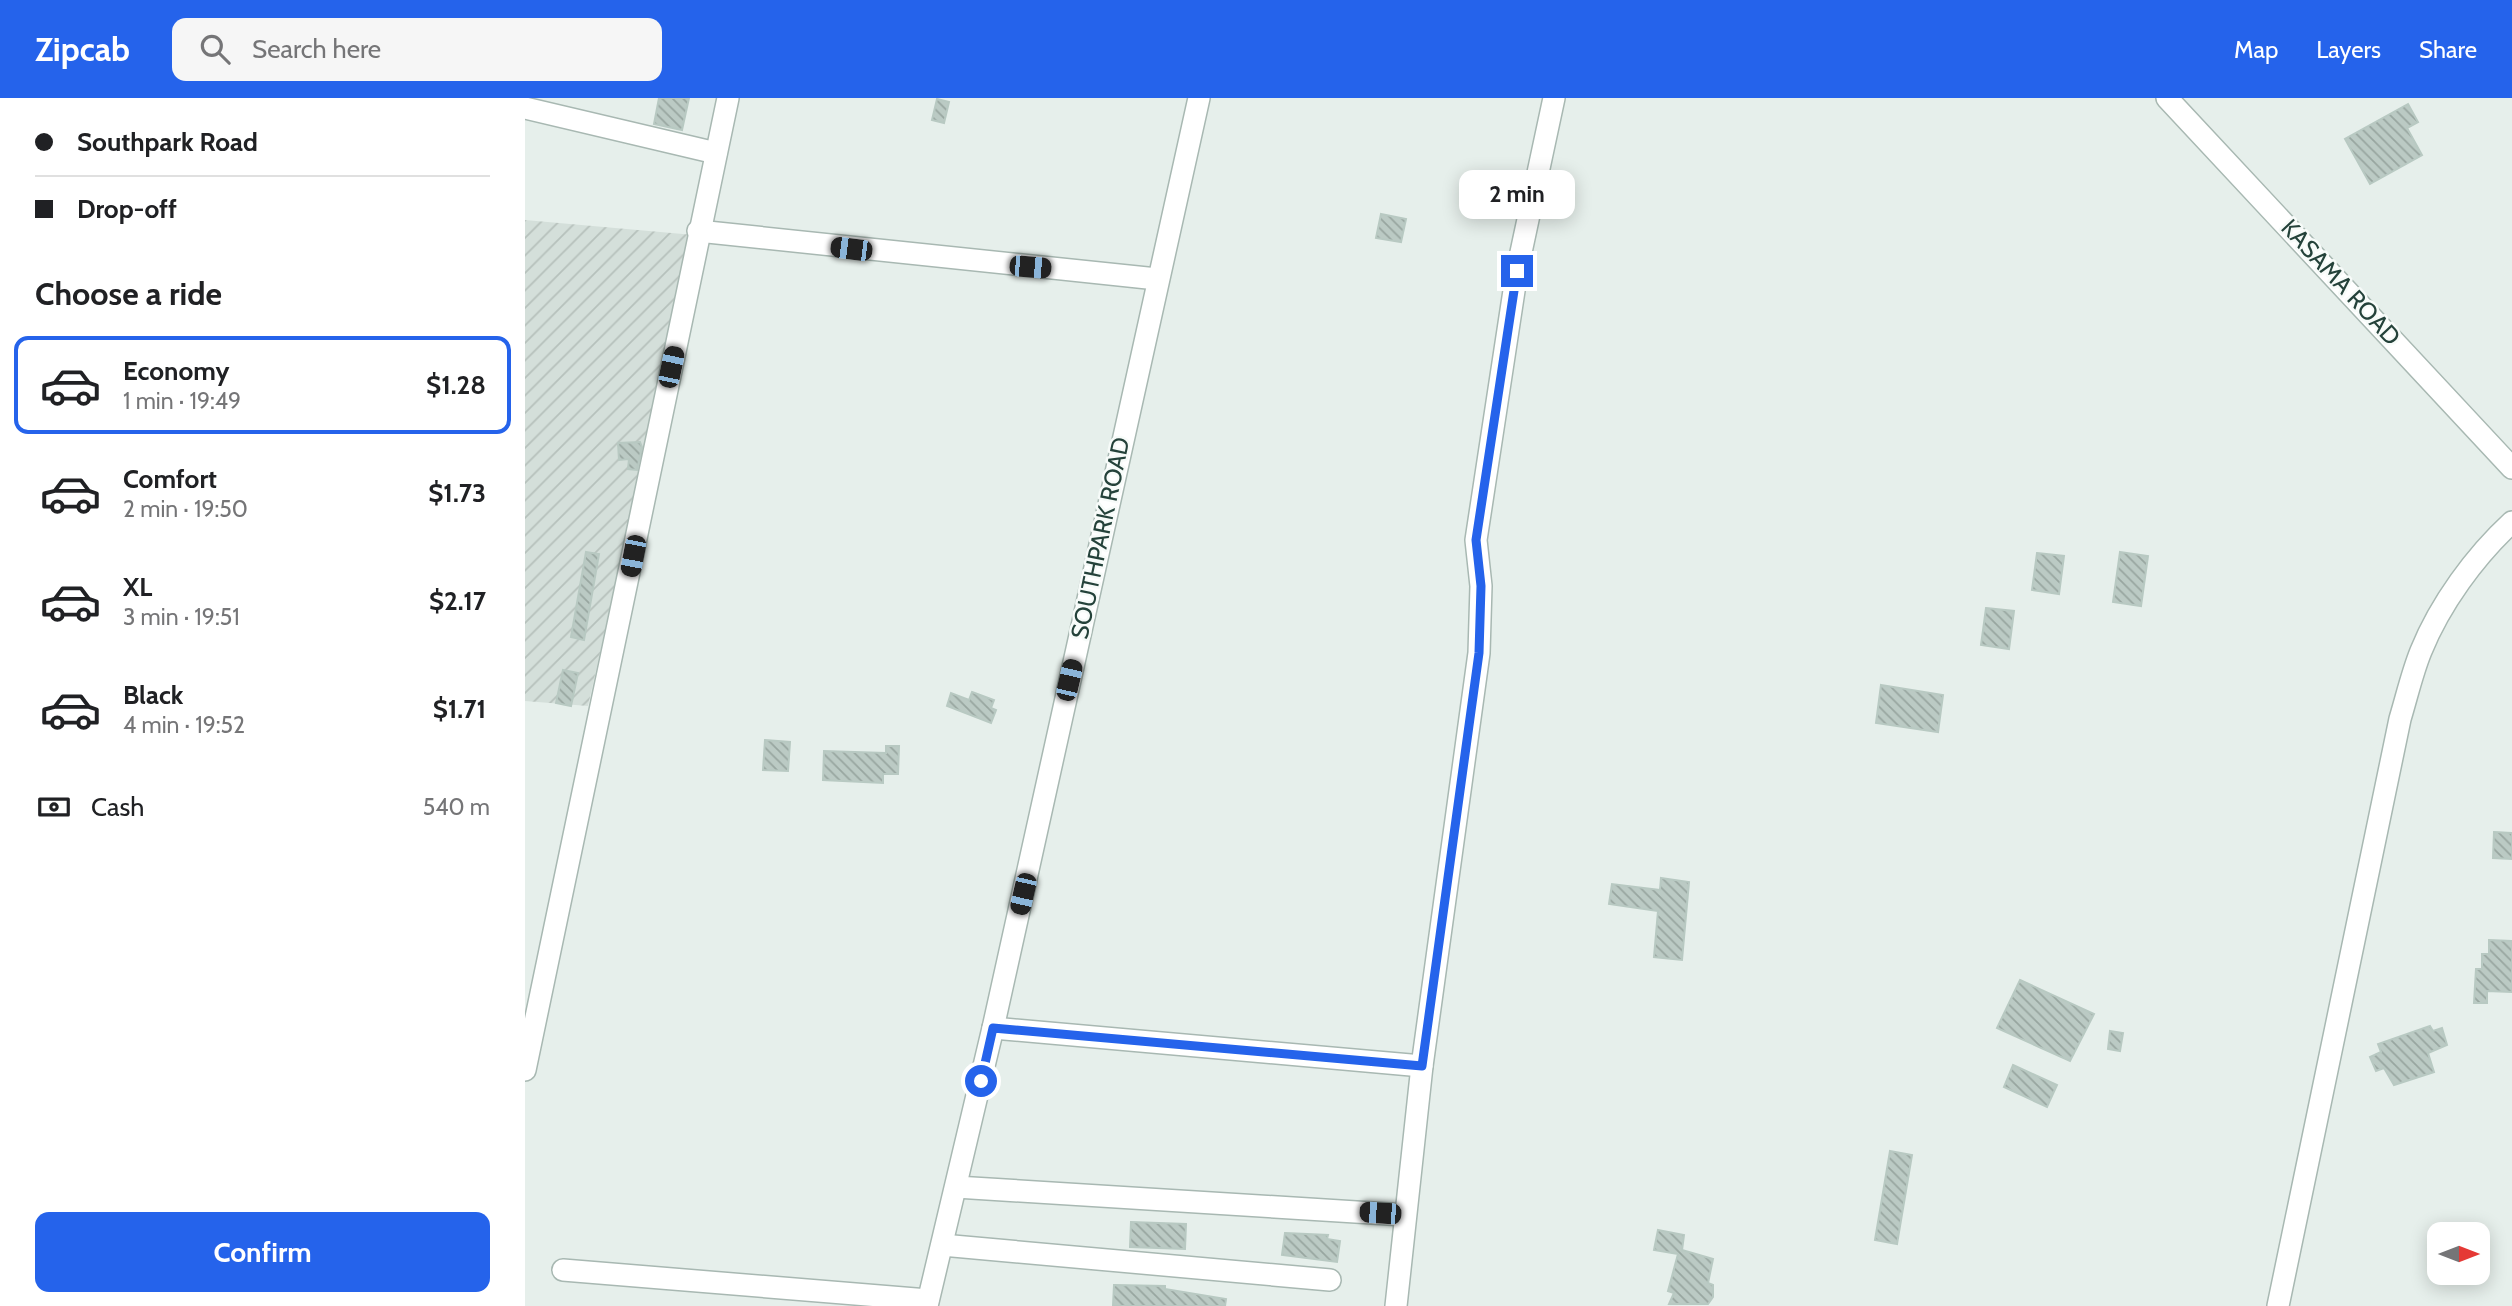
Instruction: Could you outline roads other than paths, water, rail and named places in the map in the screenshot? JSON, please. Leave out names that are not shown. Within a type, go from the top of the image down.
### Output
[{"type":"street","points":[[525,1070],[597,732],[698,231],[728,98]]},
{"type":"street","name":"SOUTHPARK ROAD","points":[[927,1303],[993,1028],[1199,98]]},
{"type":"street","points":[[1396,1306],[1422,1066],[1479,653],[1481,586],[1476,540],[1517,271],[1555,98]]},
{"type":"street","name":"KASAMA ROAD","points":[[2167,98],[2512,468]]},
{"type":"street","points":[[525,108],[716,153]]},
{"type":"street","points":[[698,231],[1157,279]]},
{"type":"street","points":[[2278,1306],[2400,719],[2422,650],[2452,596],[2495,538],[2512,522]]},
{"type":"street","points":[[993,1028],[1422,1066]]},
{"type":"street","points":[[956,1187],[1404,1215]]},
{"type":"street","points":[[942,1245],[1330,1280]]},
{"type":"street","points":[[563,1270],[927,1303]]}]
